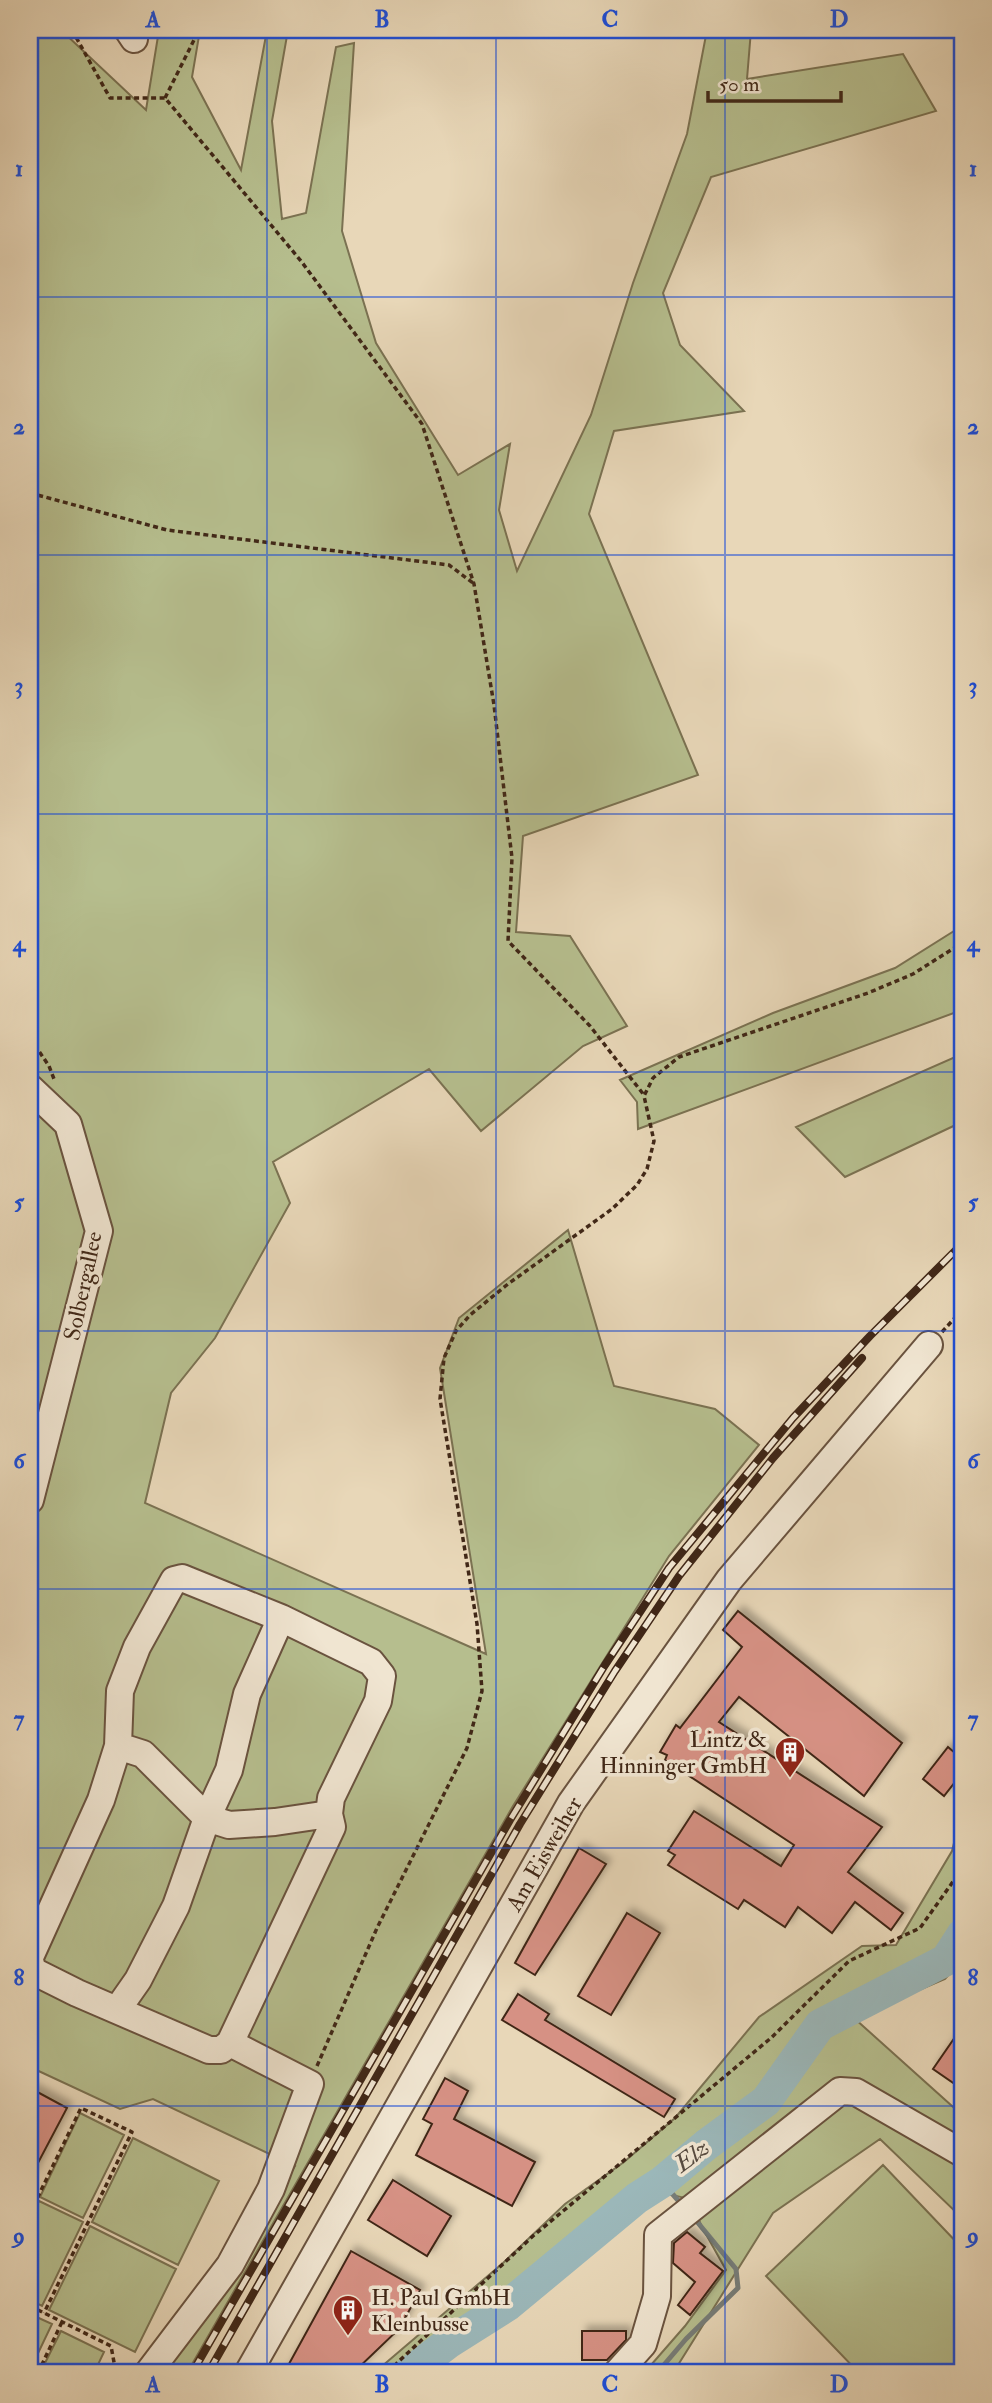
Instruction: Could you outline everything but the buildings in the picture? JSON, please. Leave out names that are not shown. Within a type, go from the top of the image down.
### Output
[{"type":"street","name":"Solbergallee","points":[[30,1088],[68,1124],[99,1231],[30,1500]]},
{"type":"street","name":"Am Eisweiher","points":[[248,2373],[571,1803],[729,1580],[929,1345]]},
{"type":"street","points":[[182,1578],[281,1618],[371,1662],[382,1676],[378,1701],[331,1798],[329,1814],[332,1827],[230,2043],[222,2050],[209,2050],[33,1972],[30,1959],[101,1800],[118,1746],[120,1691],[137,1647],[174,1580],[182,1578]]},
{"type":"street","points":[[117,2010],[138,1980],[176,1906],[207,1818],[229,1770],[247,1694],[281,1618]]},
{"type":"street","points":[[118,1746],[143,1754],[207,1818],[229,1825],[329,1814]]},
{"type":"street","points":[[148,2373],[230,2265],[271,2189],[310,2084],[230,2043]]},
{"type":"street","points":[[617,2373],[643,2344],[657,2296],[658,2235],[840,2091],[856,2092],[962,2153]]},
{"type":"path","points":[[72,30],[110,98],[165,98]]},
{"type":"path","points":[[165,98],[199,30]]},
{"type":"path","points":[[165,98],[301,261],[422,424],[474,584],[494,705],[512,858],[508,942],[590,1026],[645,1096],[654,1141],[648,1169],[637,1185],[612,1209],[508,1284],[470,1315],[456,1331],[444,1358],[440,1399],[477,1624],[482,1691],[467,1748],[377,1928],[310,2084]]},
{"type":"path","points":[[30,493],[166,530],[449,565],[474,584]]},
{"type":"path","points":[[645,1096],[653,1078],[679,1057],[868,993],[914,974],[962,943]]},
{"type":"path","points":[[929,1345],[962,1310]]},
{"type":"path","points":[[389,2373],[533,2236],[771,2038],[849,1961],[919,1928],[962,1869]]},
{"type":"path","points":[[30,2213],[81,2108],[132,2132],[44,2313]]},
{"type":"path","points":[[30,2306],[111,2346],[116,2373]]},
{"type":"path","points":[[38,2373],[62,2322]]},
{"type":"green space","points":[[30,30],[61,30],[146,110],[159,30],[200,30],[192,77],[241,170],[267,30],[288,30],[272,121],[282,219],[306,213],[336,47],[354,43],[342,231],[376,343],[458,475],[510,444],[499,510],[517,571],[591,415],[633,283],[687,134],[707,30],[751,30],[747,79],[903,54],[936,111],[711,177],[663,293],[680,345],[744,411],[614,431],[589,514],[698,775],[523,836],[516,932],[570,936],[627,1026],[583,1046],[481,1131],[429,1069],[273,1162],[290,1203],[215,1338],[171,1393],[145,1503],[486,1654],[440,1368],[459,1318],[568,1230],[614,1386],[715,1409],[759,1445],[669,1556],[513,1806],[187,2373],[153,2373],[231,2271],[295,2166],[153,2099],[120,2109],[30,2067]]},
{"type":"green space","points":[[962,926],[962,1010],[638,1129],[637,1102],[620,1080],[773,1013],[895,968]]},
{"type":"green space","points":[[962,1054],[962,1122],[845,1177],[796,1127]]},
{"type":"green space","points":[[962,1811],[962,1960],[945,1979],[854,2018],[962,2115],[962,2218],[880,2139],[773,2213],[673,2373],[644,2373],[685,2326],[726,2270],[690,2199],[663,2193],[419,2373],[374,2373],[503,2263],[565,2204],[624,2162],[675,2118],[759,2017],[862,1946],[896,1945],[952,1851]]},
{"type":"green space","points":[[80,2113],[124,2135],[83,2218],[40,2197]]},
{"type":"green space","points":[[133,2138],[219,2181],[178,2265],[92,2222]]},
{"type":"green space","points":[[883,2165],[962,2248],[962,2373],[859,2373],[766,2276]]},
{"type":"green space","points":[[39,2201],[83,2222],[42,2306],[30,2300],[30,2221]]},
{"type":"green space","points":[[90,2226],[176,2269],[135,2352],[49,2310]]},
{"type":"green space","points":[[30,2314],[52,2324],[30,2370]]},
{"type":"green space","points":[[61,2331],[104,2352],[94,2373],[40,2373]]},
{"type":"waterway","name":"Elz","points":[[409,2373],[448,2343],[508,2305],[637,2198],[662,2182],[706,2145],[766,2101],[820,2025],[946,1960],[962,1935]]},
{"type":"waterway","points":[[662,2182],[683,2206]]},
{"type":"waterway","points":[[657,2373],[686,2339],[738,2288],[736,2269],[694,2218]]},
{"type":"railway","points":[[192,2373],[510,1820],[605,1665],[669,1568],[793,1418],[962,1244]]},
{"type":"railway","points":[[208,2373],[520,1824],[615,1671],[679,1576],[773,1458],[862,1358]]},
{"type":"place","name":"Lintz & Hinninger GmbH","points":[[790,1779]]},
{"type":"place","name":"H. Paul GmbH Kleinbusse","points":[[348,2337]]}]
